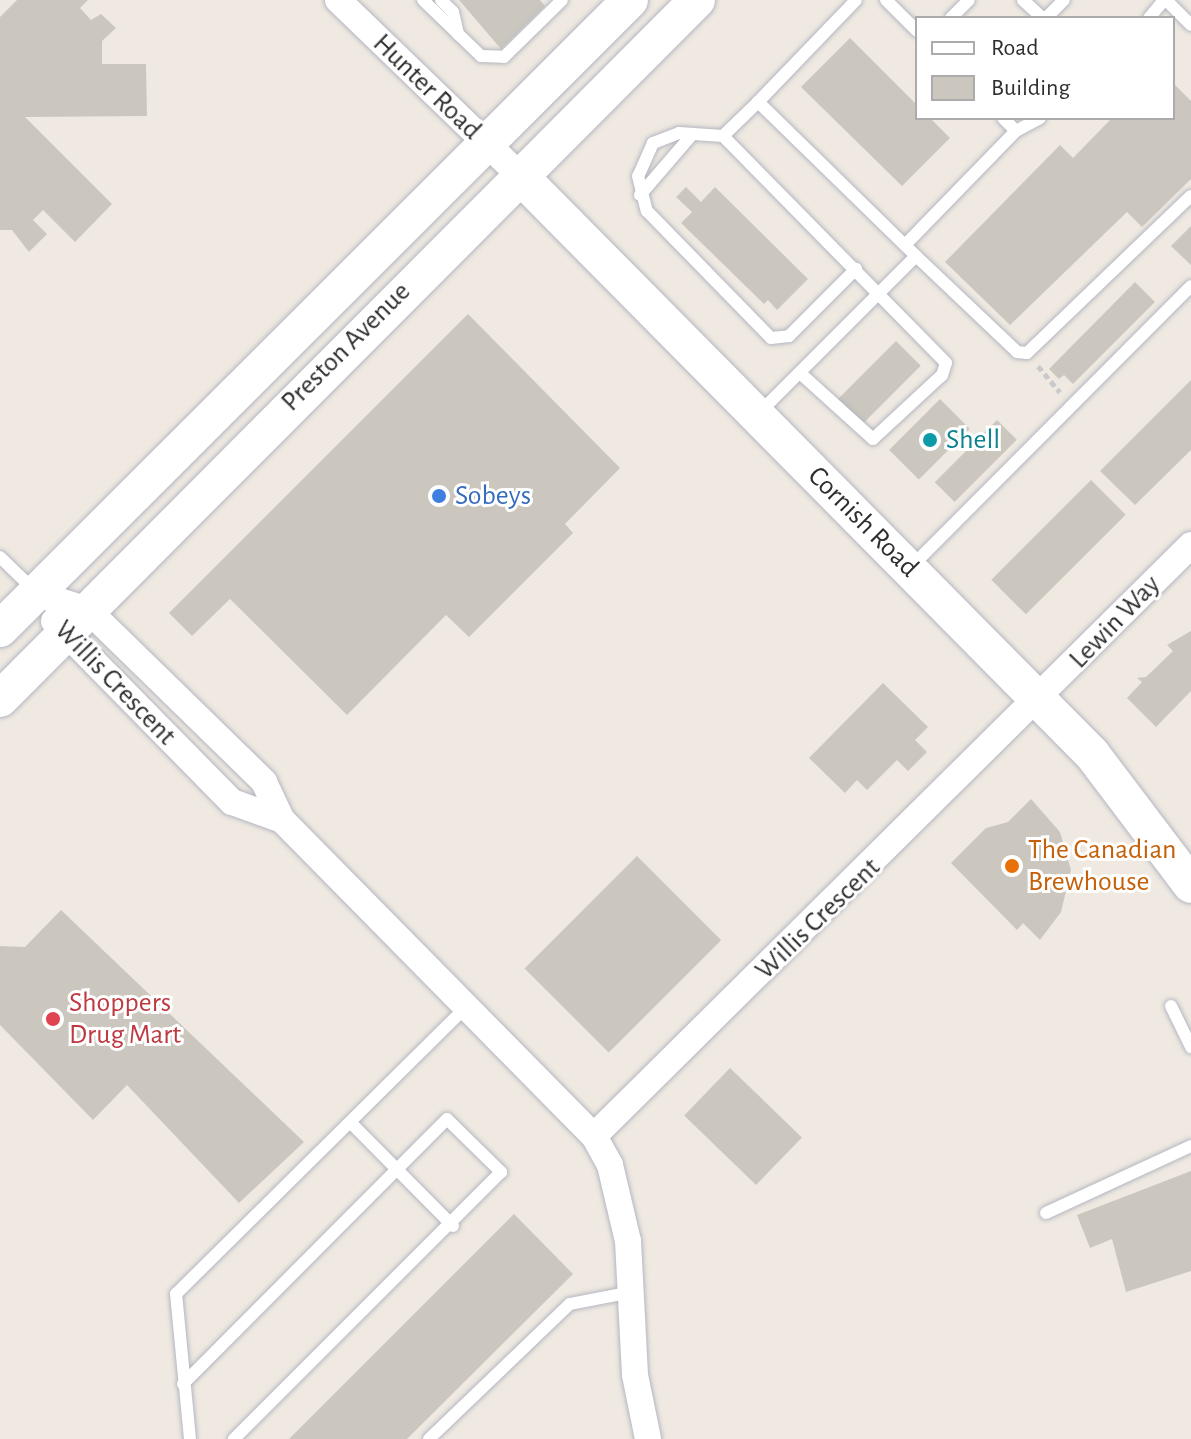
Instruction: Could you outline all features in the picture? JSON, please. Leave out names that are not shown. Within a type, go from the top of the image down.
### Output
[{"type":"main road","name":"Preston Avenue","points":[[0,629],[630,0]]},
{"type":"main road","name":"Preston Avenue","points":[[0,699],[518,174],[697,0]]},
{"type":"main road","name":"Cornish Road","points":[[518,174],[1040,699],[1148,820],[1191,885]]},
{"type":"street","name":"Hunter Road","points":[[338,0],[518,174]]},
{"type":"street","name":"Lewin Way","points":[[1040,699],[1191,545]]},
{"type":"street","name":"Willis Crescent","points":[[37,594],[76,622],[264,782],[282,820],[594,1136],[610,1165],[628,1241],[635,1375],[648,1439]]},
{"type":"street","name":"Willis Crescent","points":[[76,622],[232,802],[282,820]]},
{"type":"street","name":"Willis Crescent","points":[[594,1136],[1040,699]]},
{"type":"lane","points":[[423,0],[481,56],[504,57],[562,0]]},
{"type":"lane","points":[[441,0],[453,12],[458,34]]},
{"type":"lane","points":[[856,0],[723,136],[679,133],[653,143],[638,176],[640,195],[655,222],[771,338],[789,336],[856,269]]},
{"type":"lane","points":[[886,0],[915,29]]},
{"type":"lane","points":[[953,16],[969,0]]},
{"type":"lane","points":[[1023,0],[1042,16]]},
{"type":"lane","points":[[1046,16],[1064,0]]},
{"type":"lane","points":[[1151,16],[1165,0],[1191,25]]},
{"type":"lane","points":[[758,102],[1017,352],[1027,353],[1191,196]]},
{"type":"lane","points":[[1005,120],[1016,131]]},
{"type":"lane","points":[[905,245],[1016,131],[1036,120]]},
{"type":"lane","points":[[640,195],[691,136]]},
{"type":"lane","points":[[723,136],[946,363],[884,434],[866,438],[800,373]]},
{"type":"lane","points":[[757,415],[916,256]]},
{"type":"lane","points":[[909,569],[1191,286]]},
{"type":"lane","points":[[0,557],[37,594]]},
{"type":"lane","points":[[1171,1006],[1191,1047]]},
{"type":"lane","points":[[190,1439],[176,1294],[466,1007]]},
{"type":"lane","points":[[183,1384],[399,1173],[447,1119],[501,1172],[453,1226],[234,1439]]},
{"type":"lane","points":[[351,1123],[453,1226]]},
{"type":"lane","points":[[1046,1213],[1191,1146]]},
{"type":"lane","points":[[429,1439],[570,1304],[632,1292]]},
{"type":"path","points":[[1027,353],[1072,405]]},
{"type":"building","points":[[17,0],[88,0],[80,8],[91,20],[101,14],[116,28],[102,41],[102,64],[146,64],[147,116],[25,117],[112,204],[75,242],[43,210],[33,220],[47,234],[29,252],[12,230],[0,230],[0,17]]},
{"type":"building","points":[[459,0],[540,0],[545,6],[501,49]]},
{"type":"building","points":[[850,38],[915,103],[915,120],[932,120],[950,138],[902,186],[801,87]]},
{"type":"building","points":[[1175,85],[1191,101],[1191,179],[1142,227],[1127,212],[1010,325],[945,262],[1060,145],[1073,158],[1110,120],[1175,120]]},
{"type":"building","points":[[686,187],[701,202],[715,187],[808,279],[777,310],[768,300],[764,304],[681,223],[692,212],[676,197]]},
{"type":"building","points":[[1191,226],[1191,265],[1171,246]]},
{"type":"building","points":[[1135,282],[1155,302],[1073,384],[1064,375],[1059,379],[1049,369]]},
{"type":"building","name":"Sobeys","points":[[468,314],[620,468],[565,524],[573,533],[469,637],[446,615],[347,715],[230,599],[192,636],[169,613]]},
{"type":"building","name":"Shell","points":[[896,341],[921,366],[862,424],[837,400]]},
{"type":"building","points":[[1191,380],[1191,450],[1135,505],[1100,471]]},
{"type":"building","name":"Shell","points":[[940,399],[970,429],[919,480],[889,450]]},
{"type":"building","points":[[997,420],[1017,440],[955,502],[935,482]]},
{"type":"building","points":[[1091,480],[1126,515],[1026,614],[991,580]]},
{"type":"building","points":[[1191,631],[1191,691],[1156,727],[1127,698],[1142,682],[1137,678],[1146,677],[1173,651],[1167,645]]},
{"type":"building","points":[[883,683],[928,727],[915,740],[927,752],[908,771],[897,760],[867,790],[857,780],[845,793],[809,758]]},
{"type":"building","name":"The Canadian Brewhouse","points":[[1031,799],[1060,832],[1071,870],[1061,912],[1040,940],[1023,923],[1017,930],[951,863],[986,828],[1008,822]]},
{"type":"building","points":[[637,856],[721,940],[609,1053],[525,968]]},
{"type":"building","points":[[61,910],[304,1142],[239,1203],[127,1085],[93,1120],[0,1025],[0,946],[25,947]]},
{"type":"building","points":[[730,1068],[802,1137],[756,1185],[684,1115]]},
{"type":"building","points":[[1191,1171],[1191,1271],[1126,1292],[1112,1239],[1090,1248],[1077,1215]]},
{"type":"building","points":[[514,1214],[573,1274],[407,1439],[289,1439]]},
{"type":"place","name":"Shell","points":[[930,440]]},
{"type":"place","name":"Sobeys","points":[[439,496]]},
{"type":"place","name":"The Canadian Brewhouse","points":[[1012,866]]},
{"type":"place","name":"Shoppers Drug Mart","points":[[53,1019]]}]
